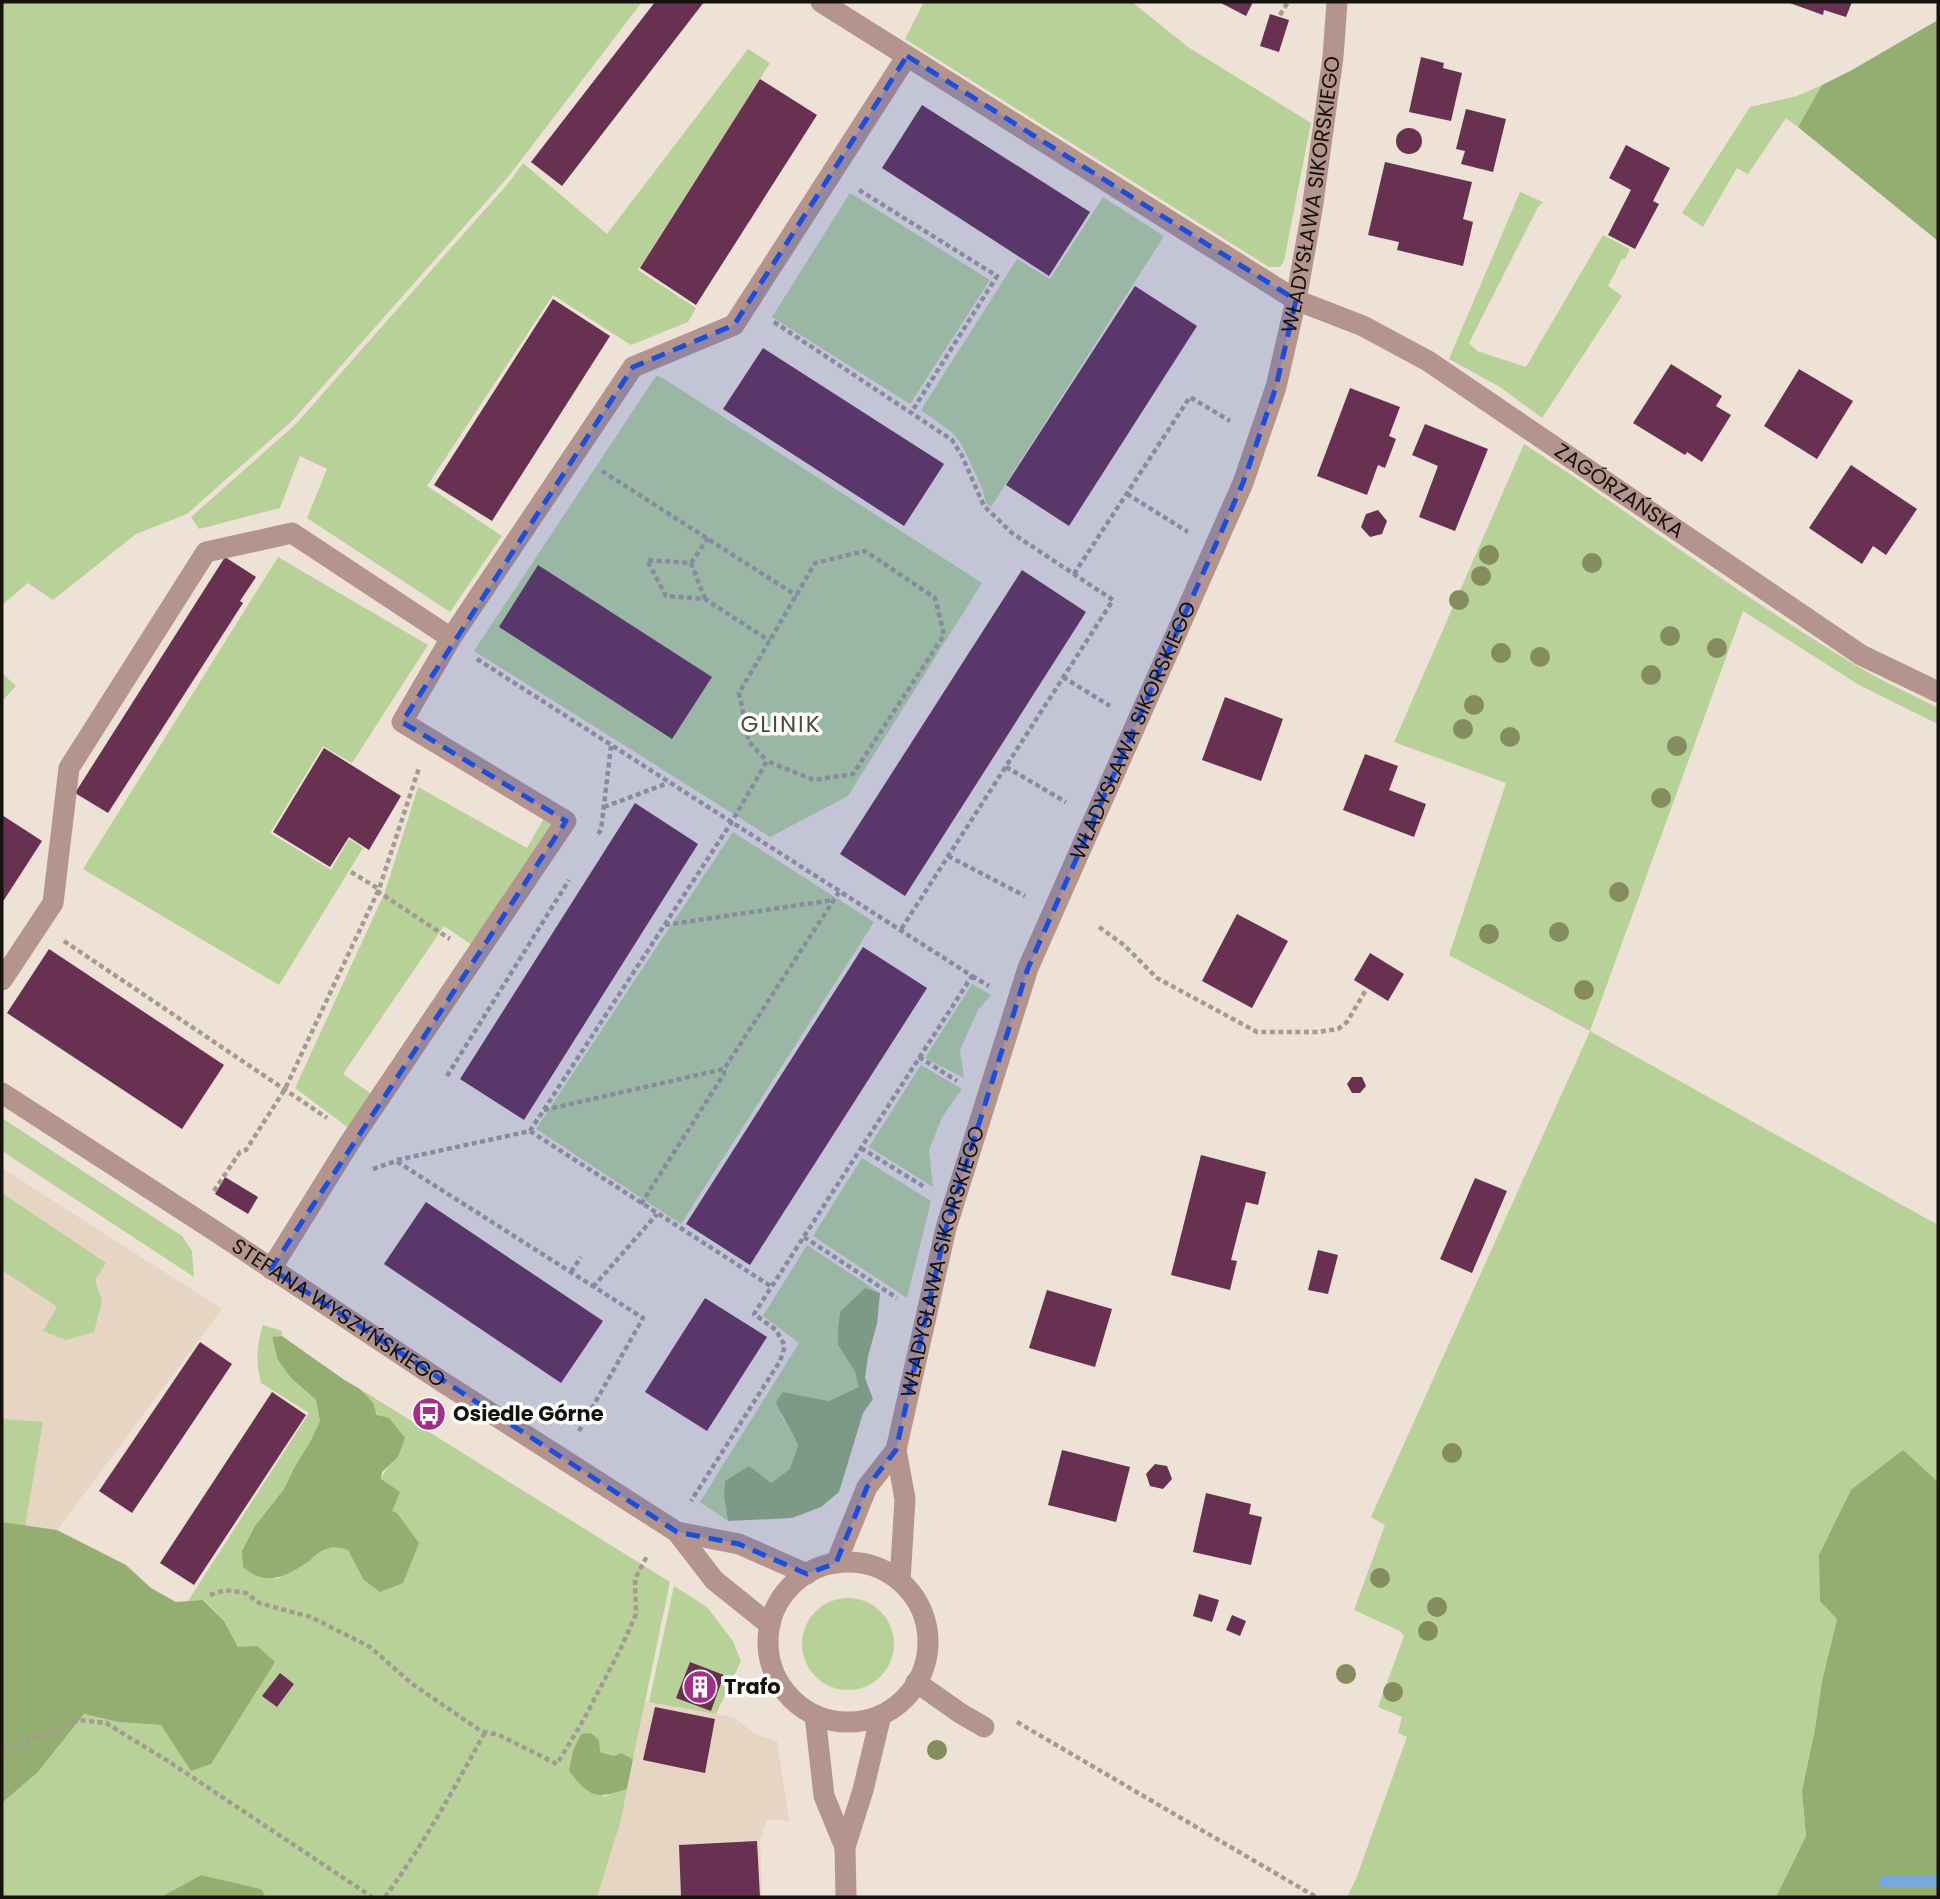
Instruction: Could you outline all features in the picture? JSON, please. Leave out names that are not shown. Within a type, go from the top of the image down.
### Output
[{"type":"street","name":"ZAGÓRZAŃSKA","points":[[821,2],[1296,300],[1363,326],[1428,361],[1861,655],[1938,692]]},
{"type":"street","name":"WŁADYSŁAWA SIKORSKIEGO","points":[[900,1581],[905,1499],[896,1450],[946,1228],[1028,968],[1243,483],[1276,387],[1296,300],[1312,210],[1333,57],[1337,2]]},
{"type":"street","points":[[271,1269],[343,1153],[566,821],[402,722],[452,638],[633,367],[734,325],[907,56]]},
{"type":"street","points":[[2,980],[53,903],[69,768],[206,552],[292,533],[452,638]]},
{"type":"street","name":"STEFANA WYSZYŃSKIEGO","points":[[2,1093],[677,1532],[714,1580],[770,1625]]},
{"type":"street","name":"WŁADYSŁAWA SIKORSKIEGO","points":[[836,1563],[867,1488],[896,1450]]},
{"type":"street","name":"STEFANA WYSZYŃSKIEGO","points":[[677,1532],[739,1544],[807,1574]]},
{"type":"street","points":[[836,1563],[859,1563],[881,1569],[900,1581],[915,1599],[924,1620],[928,1642],[924,1665],[916,1682],[900,1703],[881,1715],[859,1722],[836,1722],[814,1716],[795,1703],[780,1686],[771,1665],[767,1643],[770,1625],[780,1599],[795,1582],[814,1569],[836,1563]]},
{"type":"street","points":[[916,1682],[984,1727]]},
{"type":"street","points":[[846,1897],[845,1847],[863,1790],[881,1715]]},
{"type":"street","points":[[814,1716],[824,1796],[845,1847]]},
{"type":"path","points":[[1280,15],[1288,2]]},
{"type":"path","points":[[831,173],[997,276],[911,413]]},
{"type":"path","points":[[747,304],[952,440],[984,506],[1012,533],[1113,600],[900,931]]},
{"type":"path","points":[[1074,574],[1190,397],[1258,439]]},
{"type":"path","points":[[597,468],[797,596]]},
{"type":"path","points":[[1127,494],[1214,548]]},
{"type":"path","points":[[691,563],[708,538]]},
{"type":"path","points":[[865,551],[935,598],[944,635],[853,774],[814,780],[767,761],[749,742],[739,694],[770,641],[816,563],[865,551]]},
{"type":"path","points":[[691,563],[647,560],[666,596],[705,599],[770,641]]},
{"type":"path","points":[[691,563],[705,599]]},
{"type":"path","points":[[473,657],[972,976],[754,1314],[776,1330],[785,1346],[780,1361],[689,1503]]},
{"type":"path","points":[[1063,677],[1137,723]]},
{"type":"path","points":[[212,1194],[240,1152],[246,1150],[285,1089],[378,890],[429,739]]},
{"type":"path","points":[[368,1171],[396,1161],[530,1131],[767,761]]},
{"type":"path","points":[[1006,767],[1094,818]]},
{"type":"path","points":[[604,807],[668,783]]},
{"type":"path","points":[[948,856],[1053,911]]},
{"type":"path","points":[[351,872],[476,956]]},
{"type":"path","points":[[641,1204],[724,1074],[724,1069],[839,892]]},
{"type":"path","points":[[664,925],[833,900]]},
{"type":"path","points":[[1099,927],[1124,945],[1157,978],[1257,1032],[1318,1032],[1338,1029],[1347,1022],[1367,988]]},
{"type":"path","points":[[56,939],[68,943],[355,1137]]},
{"type":"path","points":[[919,1057],[986,1098]]},
{"type":"path","points":[[543,1111],[724,1069]]},
{"type":"path","points":[[530,1131],[772,1287]]},
{"type":"path","points":[[861,1148],[954,1205]]},
{"type":"path","points":[[396,1161],[643,1318],[579,1432],[590,1438]]},
{"type":"path","points":[[593,1287],[657,1214]]},
{"type":"path","points":[[804,1237],[925,1317]]},
{"type":"path","points":[[571,1272],[581,1257]]},
{"type":"path","points":[[209,1595],[225,1590],[246,1593],[260,1603],[311,1617],[370,1647],[411,1683],[481,1731],[499,1735],[557,1764],[584,1719],[636,1614],[635,1579],[647,1556]]},
{"type":"path","points":[[1008,1717],[1316,1897]]},
{"type":"path","points":[[2,1752],[79,1720],[106,1723],[171,1763],[372,1897]]},
{"type":"path","points":[[385,1897],[410,1863],[485,1732]]},
{"type":"highlighted area","points":[[907,56],[1296,300],[1276,387],[1243,483],[1028,968],[946,1228],[896,1450],[867,1487],[836,1563],[807,1574],[739,1544],[677,1532],[271,1269],[566,821],[402,722],[633,367],[734,325]]},
{"type":"shaded area","points":[[2,1168],[222,1309],[57,1530],[2,1522]]},
{"type":"shaded area","points":[[645,1701],[733,1717],[757,1735],[777,1741],[789,1821],[767,1819],[760,1841],[762,1897],[597,1897],[621,1820]]},
{"type":"green space","points":[[2,2],[642,2],[508,177],[293,420],[187,514],[136,534],[53,600],[28,583],[2,605]]},
{"type":"green space","points":[[924,2],[1132,2],[1188,47],[1311,123],[1284,261],[1280,267],[1269,267],[905,39]]},
{"type":"green space","points":[[1938,20],[1938,241],[1798,127],[1822,85]]},
{"type":"green space","points":[[748,49],[770,63],[638,270],[696,308],[688,322],[631,345],[553,295],[427,486],[502,536],[450,612],[307,518],[327,469],[300,456],[280,508],[199,529],[191,517],[296,424],[511,180],[523,163],[607,234]]},
{"type":"green space","points":[[1822,85],[1798,127],[1786,118],[1748,174],[1737,168],[1703,227],[1682,213],[1750,107],[1797,96]]},
{"type":"green space","points":[[1520,192],[1543,202],[1538,207],[1469,343],[1477,351],[1526,367],[1603,235],[1630,249],[1608,286],[1622,296],[1542,418],[1500,387],[1449,359]]},
{"type":"green space","points":[[850,193],[990,280],[910,404],[772,317]]},
{"type":"green space","points":[[1103,197],[1164,236],[991,507],[986,503],[962,445],[952,432],[921,410],[1017,259],[1050,279]]},
{"type":"green space","points":[[656,376],[982,583],[848,796],[770,837],[474,651]]},
{"type":"green space","points":[[1524,444],[1815,640],[1877,677],[1938,708],[1938,724],[1859,685],[1743,611],[1590,1031],[1449,955],[1506,783],[1394,742]]},
{"type":"green space","points":[[278,557],[428,645],[352,763],[323,746],[270,833],[331,870],[349,839],[363,848],[279,985],[83,869]]},
{"type":"green space","points":[[2,673],[16,686],[2,701]]},
{"type":"green space","points":[[418,787],[527,848],[543,820],[555,824],[478,949],[444,926],[343,1074],[380,1100],[354,1132],[295,1088],[385,892]]},
{"type":"green space","points":[[733,832],[874,922],[681,1224],[536,1129]]},
{"type":"green space","points":[[972,984],[991,995],[978,1010],[960,1050],[964,1078],[925,1058]]},
{"type":"green space","points":[[1590,1031],[1938,1225],[1938,1482],[1902,1450],[1837,1619],[1822,1681],[1802,1791],[1806,1836],[1776,1897],[1347,1897],[1356,1879],[1407,1737],[1398,1733],[1402,1717],[1378,1707],[1404,1636],[1400,1631],[1354,1610],[1385,1525],[1371,1517]]},
{"type":"green space","points":[[921,1065],[962,1089],[942,1117],[929,1151],[933,1187],[869,1147]]},
{"type":"green space","points":[[2,1118],[182,1236],[192,1251],[194,1277],[2,1151]]},
{"type":"green space","points":[[862,1158],[931,1201],[907,1298],[813,1236]]},
{"type":"green space","points":[[2,1193],[106,1263],[95,1280],[102,1301],[94,1332],[66,1340],[43,1331],[57,1307],[2,1270]]},
{"type":"green space","points":[[807,1245],[880,1293],[865,1288],[838,1345],[855,1372],[860,1387],[829,1401],[783,1392],[781,1416],[798,1445],[790,1469],[771,1483],[724,1496],[728,1521],[700,1502],[799,1343],[763,1316]]},
{"type":"green space","points":[[865,1288],[880,1293],[877,1324],[865,1378],[873,1399],[863,1413],[839,1492],[821,1507],[792,1518],[728,1521],[724,1496],[725,1481],[749,1466],[771,1483],[790,1469],[798,1445],[776,1402],[783,1392],[829,1401],[859,1387],[855,1372],[838,1345],[838,1330],[840,1312]]},
{"type":"green space","points":[[263,1325],[282,1331],[282,1336],[272,1338],[291,1378],[316,1400],[320,1421],[284,1489],[255,1526],[276,1579],[305,1564],[326,1548],[340,1547],[348,1550],[363,1579],[392,1511],[382,1487],[382,1477],[398,1457],[377,1413],[360,1389],[670,1582],[633,1759],[621,1753],[614,1756],[600,1752],[603,1797],[627,1789],[621,1820],[597,1897],[266,1897],[261,1889],[201,1875],[161,1897],[2,1897],[2,1803],[38,1772],[84,1714],[118,1722],[161,1725],[238,1721],[250,1701],[238,1647],[224,1621],[204,1600],[188,1601],[309,1413],[261,1383],[258,1354]]},
{"type":"green space","points":[[282,1336],[360,1389],[373,1403],[377,1415],[389,1418],[405,1438],[398,1457],[382,1472],[381,1479],[400,1492],[392,1511],[397,1513],[419,1543],[403,1583],[380,1592],[363,1579],[348,1550],[337,1548],[324,1550],[300,1567],[276,1578],[260,1577],[243,1567],[242,1551],[255,1526],[284,1489],[320,1421],[316,1400],[291,1378],[278,1360],[272,1337]]},
{"type":"green space","points":[[2,1419],[43,1422],[25,1526],[2,1522]]},
{"type":"green space","points":[[1903,1450],[1938,1482],[1938,1897],[1776,1897],[1806,1836],[1802,1791],[1822,1681],[1837,1619],[1820,1601],[1819,1555],[1851,1490]]},
{"type":"green space","points":[[2,1522],[57,1530],[126,1565],[151,1588],[176,1602],[203,1600],[224,1621],[238,1647],[257,1646],[275,1662],[211,1764],[191,1771],[161,1725],[118,1722],[84,1714],[38,1772],[2,1803]]},
{"type":"green space","points":[[674,1586],[707,1607],[733,1641],[741,1661],[716,1714],[649,1702]]},
{"type":"green space","points":[[848,1598],[866,1601],[881,1611],[891,1626],[894,1644],[891,1662],[881,1677],[866,1687],[848,1690],[830,1687],[815,1677],[805,1662],[802,1644],[805,1626],[815,1611],[830,1601]]},
{"type":"green space","points":[[591,1733],[599,1740],[600,1752],[614,1756],[621,1753],[633,1759],[627,1789],[594,1794],[582,1786],[569,1771],[573,1751],[581,1734]]},
{"type":"green space","points":[[201,1875],[261,1889],[266,1897],[161,1897]]},
{"type":"building","points":[[655,2],[704,2],[562,186],[531,162]]},
{"type":"building","points":[[1219,2],[1253,2],[1246,16]]},
{"type":"building","points":[[1787,2],[1852,2],[1846,17],[1824,10],[1823,15]]},
{"type":"building","points":[[1270,14],[1289,20],[1279,52],[1260,46]]},
{"type":"building","points":[[1421,57],[1444,63],[1443,68],[1462,73],[1451,121],[1409,112]]},
{"type":"building","points":[[760,79],[817,115],[696,305],[640,268]]},
{"type":"building","points":[[922,105],[1090,212],[1049,276],[882,168]]},
{"type":"building","points":[[1466,109],[1506,119],[1493,172],[1461,164],[1465,151],[1456,149]]},
{"type":"building","points":[[1409,128],[1418,132],[1422,141],[1418,150],[1409,154],[1400,150],[1396,141],[1400,132]]},
{"type":"building","points":[[1626,145],[1670,168],[1653,201],[1659,204],[1635,249],[1608,235],[1631,190],[1609,178]]},
{"type":"building","points":[[1385,162],[1472,182],[1463,219],[1473,222],[1463,266],[1397,250],[1399,242],[1368,235]]},
{"type":"building","points":[[1135,286],[1197,326],[1069,526],[1006,485]]},
{"type":"building","points":[[553,299],[610,336],[492,521],[434,485]]},
{"type":"building","points":[[763,348],[944,464],[904,526],[723,409]]},
{"type":"building","points":[[1671,364],[1722,396],[1716,406],[1731,415],[1702,462],[1687,452],[1685,455],[1633,423]]},
{"type":"building","points":[[1799,369],[1853,401],[1817,459],[1764,426]]},
{"type":"building","points":[[1350,388],[1400,407],[1389,436],[1396,439],[1385,468],[1378,465],[1367,495],[1317,476]]},
{"type":"building","points":[[1425,424],[1488,449],[1455,531],[1419,517],[1438,466],[1412,455]]},
{"type":"building","points":[[1851,465],[1917,509],[1886,555],[1873,546],[1862,564],[1809,528]]},
{"type":"building","points":[[1378,510],[1387,521],[1382,534],[1370,537],[1361,527],[1366,514]]},
{"type":"building","points":[[225,557],[256,577],[240,601],[243,603],[108,813],[75,793]]},
{"type":"building","points":[[538,565],[712,677],[672,739],[499,627]]},
{"type":"building","points":[[1022,570],[1086,612],[905,896],[840,854]]},
{"type":"building","points":[[1225,697],[1283,719],[1261,781],[1202,760]]},
{"type":"building","points":[[324,748],[401,796],[369,850],[349,837],[330,867],[273,832]]},
{"type":"building","points":[[1365,754],[1398,766],[1389,790],[1426,804],[1414,837],[1343,810]]},
{"type":"building","points":[[635,803],[698,844],[524,1120],[460,1079]]},
{"type":"building","points":[[2,815],[42,841],[2,903]]},
{"type":"building","points":[[1237,914],[1288,941],[1252,1008],[1202,981]]},
{"type":"building","points":[[863,947],[927,988],[750,1265],[686,1224]]},
{"type":"building","points":[[49,949],[224,1065],[182,1129],[7,1013]]},
{"type":"building","points":[[1370,953],[1404,974],[1388,1001],[1354,980]]},
{"type":"building","points":[[1352,1077],[1362,1077],[1366,1086],[1360,1093],[1352,1093],[1347,1084]]},
{"type":"building","points":[[1201,1155],[1266,1172],[1258,1205],[1246,1202],[1231,1260],[1237,1261],[1230,1290],[1171,1275]]},
{"type":"building","points":[[225,1177],[258,1197],[248,1214],[215,1194]]},
{"type":"building","points":[[1475,1178],[1507,1191],[1472,1273],[1440,1259]]},
{"type":"building","points":[[426,1202],[603,1321],[561,1383],[384,1264]]},
{"type":"building","points":[[1318,1250],[1338,1255],[1328,1294],[1308,1290]]},
{"type":"building","points":[[1047,1290],[1112,1309],[1095,1367],[1029,1348]]},
{"type":"building","points":[[705,1298],[767,1337],[707,1431],[645,1392]]},
{"type":"building","points":[[200,1342],[232,1364],[132,1513],[99,1491]]},
{"type":"building","points":[[272,1392],[306,1415],[194,1585],[160,1563]]},
{"type":"building","points":[[1062,1450],[1130,1467],[1116,1522],[1048,1505]]},
{"type":"building","points":[[1155,1464],[1167,1466],[1172,1479],[1163,1489],[1150,1486],[1146,1474]]},
{"type":"building","points":[[1206,1493],[1251,1504],[1249,1514],[1262,1517],[1251,1565],[1193,1552]]},
{"type":"building","points":[[1199,1594],[1219,1600],[1212,1622],[1193,1616]]},
{"type":"building","points":[[1232,1615],[1246,1621],[1240,1636],[1226,1630]]},
{"type":"building","name":"Trafo","points":[[690,1662],[724,1675],[711,1711],[676,1698]]},
{"type":"building","points":[[280,1673],[294,1684],[277,1707],[262,1696]]},
{"type":"building","points":[[655,1707],[715,1719],[705,1773],[643,1760]]},
{"type":"building","points":[[757,1841],[760,1897],[681,1897],[679,1845]]},
{"type":"waterway","points":[[1885,1882],[1938,1882]]},
{"type":"place","name":"Osiedle Górne","points":[[429,1414]]},
{"type":"place","name":"Trafo","points":[[700,1687]]},
{"type":"district","name":"GLINIK","points":[[781,724]]}]
